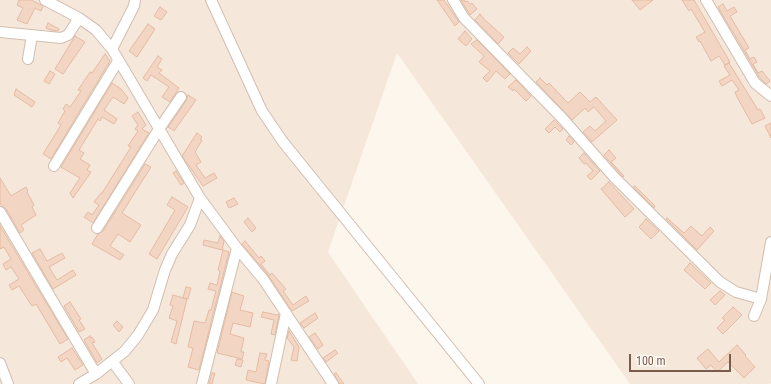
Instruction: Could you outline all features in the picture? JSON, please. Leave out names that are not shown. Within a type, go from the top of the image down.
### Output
[{"type":"street","points":[[45,0],[79,18],[96,30],[112,50],[200,198],[262,279],[328,381]]},
{"type":"street","points":[[112,50],[134,6],[135,0]]},
{"type":"street","points":[[211,0],[262,111],[282,142],[479,384]]},
{"type":"street","points":[[453,0],[464,18],[563,119],[614,177],[720,282],[736,292],[761,299]]},
{"type":"street","points":[[706,0],[755,82],[771,96]]},
{"type":"street","points":[[0,32],[61,38],[68,35],[79,18]]},
{"type":"street","points":[[28,59],[32,35]]},
{"type":"street","points":[[54,166],[118,61]]},
{"type":"street","points":[[97,228],[158,129],[181,97]]},
{"type":"street","points":[[79,384],[96,374],[125,351],[138,335],[153,310],[165,270],[172,254],[190,225],[200,198]]},
{"type":"street","points":[[0,212],[96,374]]},
{"type":"street","points":[[754,316],[761,299],[771,242]]},
{"type":"street","points":[[202,384],[237,248]]},
{"type":"street","points":[[271,384],[286,314]]},
{"type":"street","points":[[112,361],[129,384]]},
{"type":"street","points":[[0,363],[8,384]]},
{"type":"shaded area","points":[[0,0],[771,0],[771,383],[630,384],[397,53],[328,252],[418,384],[0,384]]},
{"type":"building","points":[[19,0],[31,0],[43,6],[41,11],[35,8],[27,24],[17,20],[23,8],[17,5]]},
{"type":"building","points":[[437,0],[444,0],[459,22],[455,26]]},
{"type":"building","points":[[461,0],[464,0],[465,2],[467,1],[470,4],[472,3],[477,9],[470,15]]},
{"type":"building","points":[[632,0],[653,0],[640,10]]},
{"type":"building","points":[[682,0],[694,0],[730,62],[725,65],[719,56],[711,61],[700,41],[699,42],[696,37],[705,32],[691,9],[689,11]]},
{"type":"building","points":[[723,4],[727,11],[734,7],[737,12],[730,16],[749,48],[745,50],[750,59],[754,57],[757,62],[753,64],[758,73],[762,71],[770,81],[766,84],[760,78],[718,7]]},
{"type":"building","points":[[160,7],[167,12],[161,20],[154,16]]},
{"type":"building","points":[[480,14],[504,37],[498,44],[475,20]]},
{"type":"building","points":[[48,23],[59,29],[58,31],[46,28]]},
{"type":"building","points":[[148,24],[155,29],[137,57],[129,51]]},
{"type":"building","points":[[465,31],[472,39],[466,46],[458,39]]},
{"type":"building","points":[[75,36],[85,42],[63,74],[55,69]]},
{"type":"building","points":[[477,40],[510,74],[505,79],[496,71],[487,82],[483,78],[490,71],[479,62],[484,56],[471,44]]},
{"type":"building","points":[[527,47],[531,51],[519,64],[508,53],[513,48],[520,54]]},
{"type":"building","points":[[105,54],[110,61],[51,159],[43,154],[61,125],[58,123],[65,111],[63,109],[66,104],[70,107],[81,91],[78,90],[90,72],[92,73]]},
{"type":"building","points":[[158,56],[162,59],[157,67],[162,70],[159,73],[179,88],[170,102],[162,97],[169,87],[151,75],[147,81],[143,78]]},
{"type":"building","points":[[729,63],[758,110],[760,109],[765,118],[752,124],[737,97],[735,92],[739,90],[732,80],[722,86],[719,81],[730,75],[724,66]]},
{"type":"building","points":[[50,71],[55,74],[49,84],[44,81]]},
{"type":"building","points":[[540,78],[547,85],[549,83],[568,103],[580,92],[590,102],[596,97],[617,120],[592,142],[583,132],[590,126],[595,131],[606,121],[594,107],[588,112],[585,108],[572,120],[536,82]]},
{"type":"building","points":[[516,80],[531,96],[526,101],[514,89],[513,91],[508,87]]},
{"type":"building","points":[[112,83],[121,89],[128,98],[124,104],[113,97],[104,110],[117,119],[114,124],[102,117],[100,121],[98,119],[79,150],[84,153],[80,159],[90,165],[87,170],[91,172],[73,198],[70,193],[80,178],[61,167]]},
{"type":"building","points":[[16,89],[35,102],[32,107],[14,95]]},
{"type":"building","points":[[188,95],[196,100],[174,131],[168,127],[186,101]]},
{"type":"building","points":[[138,112],[146,125],[142,129],[149,133],[93,223],[84,217],[88,212],[92,215],[99,205],[94,202],[102,193],[131,147],[128,146],[138,131],[135,129],[138,125],[132,116]]},
{"type":"building","points":[[554,120],[563,129],[560,132],[555,127],[549,133],[545,129]]},
{"type":"building","points":[[771,123],[771,138],[765,126]]},
{"type":"building","points":[[197,133],[202,137],[200,139],[202,140],[195,152],[201,162],[196,165],[205,178],[214,173],[217,178],[203,186],[182,156]]},
{"type":"building","points":[[569,136],[574,142],[571,145],[566,140]]},
{"type":"building","points":[[609,150],[616,158],[611,162],[624,176],[623,177],[604,155]]},
{"type":"building","points":[[584,153],[600,171],[591,180],[587,176],[593,171],[579,158]]},
{"type":"building","points":[[145,164],[151,167],[122,213],[141,225],[130,242],[118,234],[110,246],[124,255],[120,260],[92,244],[98,234],[103,231]]},
{"type":"building","points":[[176,171],[184,183],[181,185],[173,173]]},
{"type":"building","points":[[0,178],[11,196],[26,187],[34,205],[32,207],[36,215],[21,225],[24,230],[20,233],[6,209],[0,204]]},
{"type":"building","points":[[609,182],[634,209],[625,217],[601,189]]},
{"type":"building","points":[[635,186],[655,206],[654,208],[633,187]]},
{"type":"building","points":[[172,197],[188,207],[157,259],[149,254],[175,210],[167,205]]},
{"type":"building","points":[[234,198],[238,204],[229,208],[226,202]]},
{"type":"building","points":[[248,218],[256,228],[252,232],[244,222]]},
{"type":"building","points":[[667,218],[684,233],[691,226],[702,236],[710,227],[714,231],[697,250],[666,219]]},
{"type":"building","points":[[646,219],[659,231],[651,239],[639,227]]},
{"type":"building","points":[[0,226],[68,339],[60,344],[36,304],[32,306],[19,286],[12,290],[9,285],[19,279],[11,267],[6,270],[3,264],[11,259],[4,247],[0,249]]},
{"type":"building","points":[[220,236],[224,241],[222,250],[203,245],[204,240],[218,243]]},
{"type":"building","points":[[245,241],[259,258],[261,256],[265,261],[261,264],[270,275],[272,273],[286,289],[283,291],[293,305],[306,296],[309,301],[292,311],[268,275],[242,244]]},
{"type":"building","points":[[40,249],[47,261],[62,253],[65,258],[49,267],[57,280],[73,270],[76,275],[53,289],[32,253]]},
{"type":"building","points":[[223,250],[229,252],[199,370],[188,367],[193,348],[188,347],[194,321],[205,323],[209,310],[211,310],[216,291],[208,289],[210,283],[217,285],[220,271],[218,270]]},
{"type":"building","points":[[690,263],[711,283],[705,289],[684,270]]},
{"type":"building","points":[[186,287],[191,288],[188,299],[183,298]]},
{"type":"building","points":[[720,291],[725,295],[715,305],[710,300]]},
{"type":"building","points":[[232,292],[244,296],[240,310],[253,313],[250,327],[233,323],[230,334],[244,338],[241,352],[244,352],[242,359],[217,353]]},
{"type":"building","points":[[173,295],[187,299],[176,344],[171,342],[177,321],[169,318],[173,306],[170,305]]},
{"type":"building","points":[[70,302],[81,319],[79,320],[85,329],[79,332],[64,306]]},
{"type":"building","points":[[733,307],[742,315],[723,334],[717,328],[725,320],[722,318]]},
{"type":"building","points":[[263,312],[279,315],[275,335],[271,334],[274,320],[261,317]]},
{"type":"building","points":[[315,313],[318,318],[304,328],[300,323]]},
{"type":"building","points":[[117,321],[123,327],[119,332],[113,325]]},
{"type":"building","points":[[289,331],[299,347],[297,361],[291,360],[294,347],[287,338]]},
{"type":"building","points":[[315,333],[323,345],[318,349],[309,337]]},
{"type":"building","points":[[90,336],[90,338],[92,337],[95,342],[92,343],[102,359],[97,363],[84,340]]},
{"type":"building","points":[[737,345],[755,367],[744,378],[728,362],[717,372],[711,365],[706,369],[697,358],[708,349],[719,362]]},
{"type":"building","points":[[72,348],[83,365],[75,370],[67,358],[61,362],[58,357]]},
{"type":"building","points":[[335,350],[338,353],[326,362],[323,358]]},
{"type":"building","points":[[260,353],[267,354],[265,360],[269,361],[265,384],[246,380],[248,370],[256,372]]},
{"type":"building","points":[[237,359],[243,360],[241,367],[235,365]]},
{"type":"building","points":[[212,373],[215,373],[212,384],[209,384]]},
{"type":"building","points":[[336,373],[344,384],[339,384],[334,374]]}]
